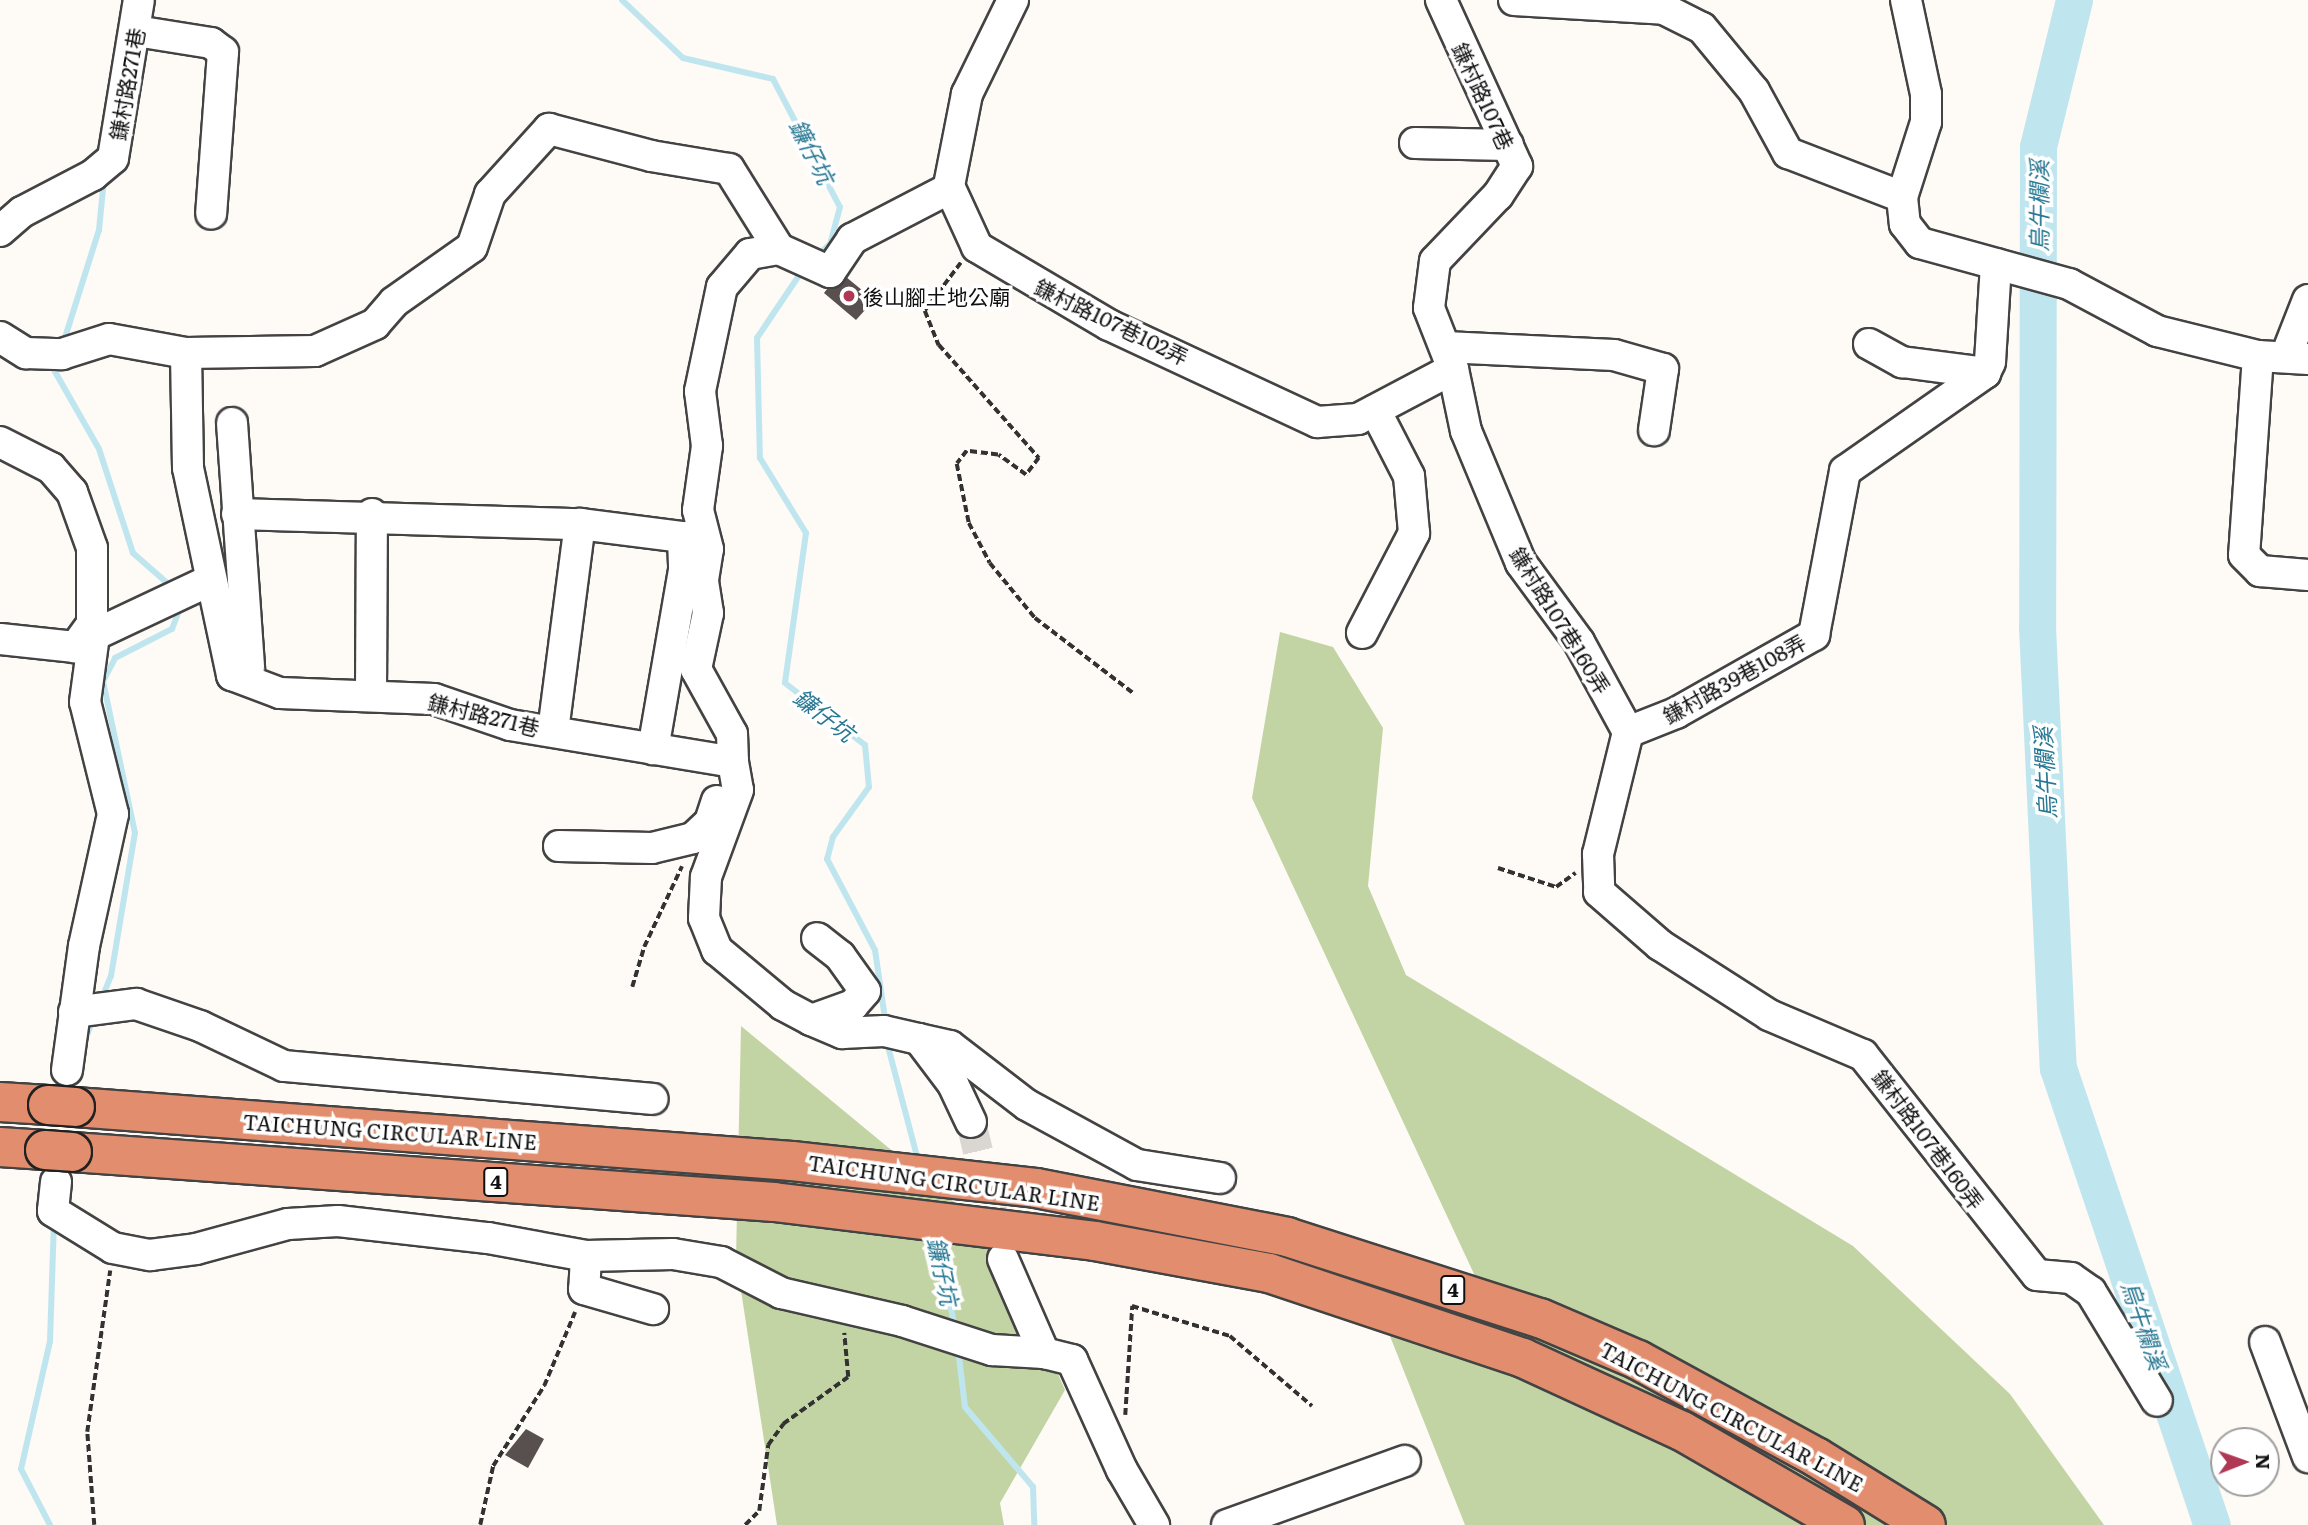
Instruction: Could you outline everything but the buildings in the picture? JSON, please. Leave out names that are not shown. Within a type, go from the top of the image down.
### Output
[{"type":"highway","name":"TAICHUNG CIRCULAR LINE","points":[[0,1102],[922,1176],[1036,1188],[1287,1237],[1540,1318],[1639,1360],[1816,1457],[1926,1525]]},
{"type":"highway","name":"TAICHUNG CIRCULAR LINE","points":[[0,1147],[58,1161],[774,1202],[1095,1241],[1269,1273],[1524,1358],[1682,1431],[1845,1525]]},
{"type":"street","name":"鎌村路271巷","points":[[0,231],[22,212],[93,175],[113,158],[139,0]]},
{"type":"street","points":[[977,247],[950,188],[967,94],[1013,0]]},
{"type":"street","name":"鎌村路107巷","points":[[1441,0],[1517,166],[1434,261],[1429,308],[1449,358]]},
{"type":"street","points":[[1514,0],[1667,5],[1702,28],[1754,91],[1787,153],[1902,198]]},
{"type":"street","points":[[1906,0],[1926,94],[1926,122],[1902,198],[1905,224],[1920,243],[2068,285],[2157,331],[2284,357]]},
{"type":"street","points":[[136,31],[211,43],[223,52],[211,214]]},
{"type":"street","points":[[0,337],[26,353],[62,354],[108,339],[186,353],[315,351],[375,324],[394,302],[472,247],[490,194],[549,129],[650,156],[729,169],[779,249],[830,272],[852,239],[950,188]]},
{"type":"street","points":[[1415,143],[1508,145]]},
{"type":"street","name":"鎌村路107巷102弄","points":[[977,247],[1043,290],[1296,416],[1317,422],[1358,419],[1449,358]]},
{"type":"street","points":[[559,846],[652,849],[693,838],[710,822],[720,791],[724,761],[732,734],[696,670],[708,613],[704,580],[708,549],[698,510],[707,446],[700,391],[722,287],[750,254],[779,249]]},
{"type":"street","points":[[1869,344],[1902,362],[1985,373],[1990,362],[2007,268]]},
{"type":"street","points":[[2308,300],[2284,357],[2244,555],[2260,571],[2308,575]]},
{"type":"street","points":[[186,353],[192,590],[232,675],[254,688]]},
{"type":"street","points":[[1449,358],[1614,355],[1663,369],[1654,430]]},
{"type":"street","name":"鎌村路107巷160弄","points":[[1449,358],[1466,432],[1521,563],[1579,642],[1628,732],[1598,854],[1599,892],[1660,945],[1769,1015],[1863,1055],[2037,1275],[2071,1278],[2091,1292],[2157,1401]]},
{"type":"street","name":"鎌村路39巷108弄","points":[[1628,732],[1676,713],[1814,635],[1845,471],[1985,373]]},
{"type":"street","points":[[1362,634],[1414,533],[1409,476],[1375,410]]},
{"type":"street","points":[[232,424],[244,648],[254,688]]},
{"type":"street","points":[[0,442],[51,468],[72,492],[92,548],[92,624]]},
{"type":"street","points":[[237,514],[372,514],[580,524],[683,537],[684,570],[653,749]]},
{"type":"street","points":[[371,693],[372,514]]},
{"type":"street","points":[[553,731],[580,524]]},
{"type":"street","points":[[0,639],[75,646],[92,624],[192,590]]},
{"type":"street","points":[[67,1070],[74,1012],[113,814],[85,702],[94,635],[192,590]]},
{"type":"street","name":"鎌村路271巷","points":[[254,688],[371,693],[434,699],[510,725],[724,761]]},
{"type":"street","points":[[724,761],[738,790],[706,877],[704,918],[717,950],[783,1005],[811,1020],[842,1033],[884,1031],[950,1046],[1027,1105],[1137,1166],[1220,1178]]},
{"type":"street","points":[[811,1020],[853,1005],[865,991],[840,956],[817,938]]},
{"type":"street","points":[[74,1012],[136,1004],[200,1026],[284,1066],[653,1099]]},
{"type":"street","points":[[919,1040],[953,1084],[971,1122]]},
{"type":"street","points":[[58,1161],[53,1211],[113,1248],[173,1252],[288,1224],[338,1221],[488,1238],[586,1256],[636,1252],[721,1262],[760,1285],[842,1310],[902,1321],[992,1350],[1044,1353],[1072,1360],[1122,1470],[1154,1525]]},
{"type":"street","points":[[586,1256],[584,1289],[653,1309]]},
{"type":"street","points":[[1003,1259],[1044,1353]]},
{"type":"street","points":[[2265,1342],[2308,1457]]},
{"type":"street","points":[[1227,1525],[1405,1461]]},
{"type":"path","points":[[977,247],[925,312],[939,345],[1039,458],[1026,475],[998,455],[967,451],[957,464],[969,523],[990,563],[1035,618],[1133,693]]},
{"type":"path","points":[[632,987],[644,947],[693,838]]},
{"type":"path","points":[[1498,868],[1556,887],[1598,854]]},
{"type":"path","points":[[94,1525],[87,1432],[113,1248]]},
{"type":"path","points":[[480,1525],[493,1466],[544,1386],[584,1289]]},
{"type":"path","points":[[1132,1306],[1230,1336],[1312,1406]]},
{"type":"path","points":[[746,1525],[759,1511],[768,1445],[783,1424],[848,1377],[842,1310]]},
{"type":"green space","points":[[1280,632],[1333,647],[1383,728],[1368,886],[1406,975],[1853,1246],[2010,1394],[2104,1525],[1465,1525],[1382,1316],[1482,1291],[1252,798]]},
{"type":"green space","points":[[741,1026],[999,1239],[1065,1390],[1000,1503],[1004,1525],[777,1525],[736,1258]]},
{"type":"waterway","name":"鐮仔坑","points":[[622,0],[683,58],[773,79],[840,207],[830,244],[817,256]]},
{"type":"waterway","name":"烏牛欄溪","points":[[2074,0],[2038,147],[2037,627],[2058,1068],[2212,1525]]},
{"type":"waterway","points":[[105,119],[111,89]]},
{"type":"waterway","points":[[63,344],[99,230],[104,179]]},
{"type":"waterway","name":"鐮仔坑","points":[[804,268],[757,338],[760,458],[806,533],[785,683],[865,745],[869,787],[833,837],[827,859],[875,950],[886,1025]]},
{"type":"waterway","points":[[57,361],[54,370],[99,449],[133,553],[174,589]]},
{"type":"waterway","points":[[102,998],[111,976],[135,833],[103,681],[115,658],[172,629],[181,605]]},
{"type":"waterway","points":[[85,1040],[94,1018]]},
{"type":"waterway","name":"鐮仔坑","points":[[886,1039],[918,1160]]},
{"type":"waterway","points":[[50,1525],[21,1469],[50,1341],[54,1223]]},
{"type":"waterway","name":"鐮仔坑","points":[[936,1236],[955,1328]]},
{"type":"waterway","name":"鐮仔坑","points":[[958,1349],[965,1407],[1033,1487],[1034,1525]]},
{"type":"tunnel","points":[[971,1122],[1001,1248]]},
{"type":"place","name":"後山腳土地公廟","points":[[849,296]]}]
